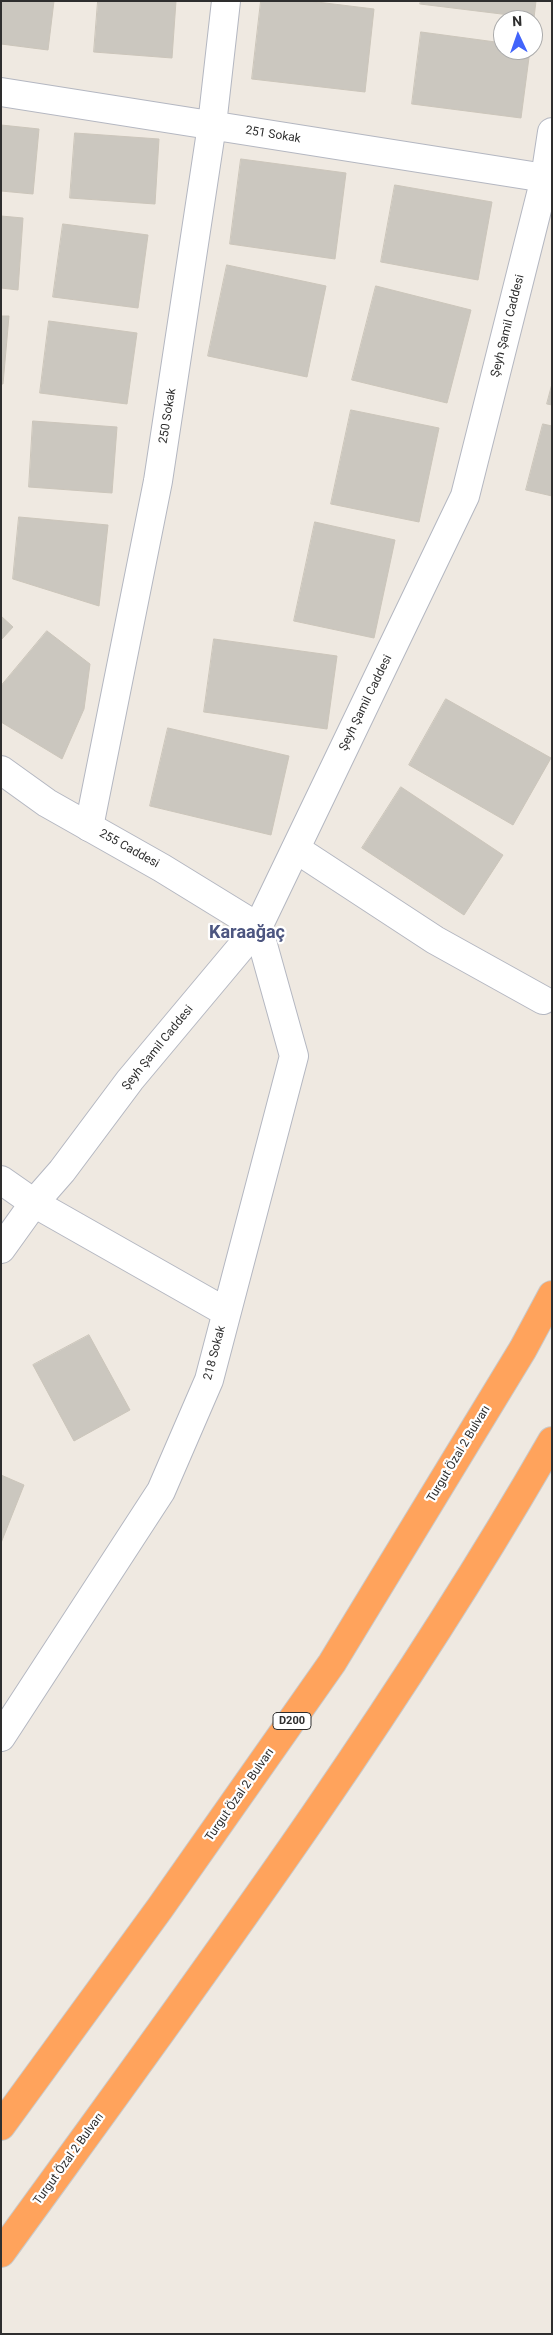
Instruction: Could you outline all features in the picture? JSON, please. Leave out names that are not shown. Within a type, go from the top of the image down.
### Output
[{"type":"highway","name":"Turgut Özal 2 Bulvarı","points":[[1,2126],[160,1908],[332,1663],[523,1349],[552,1295]]},
{"type":"highway","name":"Turgut Özal 2 Bulvarı","points":[[1,2253],[268,1884],[492,1546],[552,1441]]},
{"type":"street","name":"250 Sokak","points":[[89,827],[158,481],[212,126],[226,1]]},
{"type":"street","name":"251 Sokak","points":[[1,92],[545,178]]},
{"type":"street","name":"Şeyh Şamil Caddesi","points":[[1,1249],[34,1203],[62,1171],[130,1080],[258,927],[465,496],[545,178],[552,132]]},
{"type":"street","name":"255 Caddesi","points":[[1,770],[47,803],[162,868],[258,927]]},
{"type":"street","points":[[296,848],[435,940],[543,1000]]},
{"type":"street","name":"218 Sokak","points":[[1,1737],[161,1491],[210,1380],[226,1312],[294,1056],[258,927]]},
{"type":"street","points":[[1,1180],[34,1203],[226,1312]]},
{"type":"building","points":[[1,1],[54,1],[48,50],[1,44]]},
{"type":"building","points":[[98,1],[176,1],[172,58],[94,52]]},
{"type":"building","points":[[261,1],[309,1],[374,9],[365,92],[252,79]]},
{"type":"building","points":[[421,1],[536,1],[535,10],[493,10],[493,13],[420,4]]},
{"type":"building","points":[[421,32],[493,42],[493,60],[529,60],[521,118],[412,104]]},
{"type":"building","points":[[1,125],[39,129],[33,194],[1,191]]},
{"type":"building","points":[[75,133],[159,139],[155,204],[70,198]]},
{"type":"building","points":[[241,159],[346,173],[335,259],[230,244]]},
{"type":"building","points":[[395,185],[492,202],[478,280],[381,262]]},
{"type":"building","points":[[1,216],[23,218],[18,290],[1,288]]},
{"type":"building","points":[[63,224],[148,235],[138,308],[53,297]]},
{"type":"building","points":[[227,265],[326,286],[307,377],[208,356]]},
{"type":"building","points":[[376,286],[471,310],[447,403],[352,380]]},
{"type":"building","points":[[1,316],[9,316],[3,384],[1,384]]},
{"type":"building","points":[[49,321],[137,333],[127,404],[40,393]]},
{"type":"building","points":[[552,384],[552,405],[547,404]]},
{"type":"building","points":[[351,410],[439,428],[419,522],[331,504]]},
{"type":"building","points":[[33,421],[117,427],[112,493],[29,487]]},
{"type":"building","points":[[543,424],[552,426],[552,496],[526,490]]},
{"type":"building","points":[[19,517],[108,525],[99,606],[13,579]]},
{"type":"building","points":[[315,522],[395,540],[374,638],[294,621]]},
{"type":"building","points":[[1,616],[13,627],[1,640]]},
{"type":"building","points":[[47,631],[90,664],[84,709],[62,759],[1,722],[1,686]]},
{"type":"building","points":[[214,639],[337,656],[327,729],[204,712]]},
{"type":"building","points":[[446,699],[551,758],[513,825],[409,765]]},
{"type":"building","points":[[168,728],[289,756],[271,835],[150,806]]},
{"type":"building","points":[[401,787],[503,855],[464,915],[362,848]]},
{"type":"building","points":[[89,1335],[130,1410],[74,1441],[33,1365]]},
{"type":"building","points":[[1,1475],[24,1485],[1,1543]]},
{"type":"district","name":"Karaağaç","points":[[247,933]]}]
